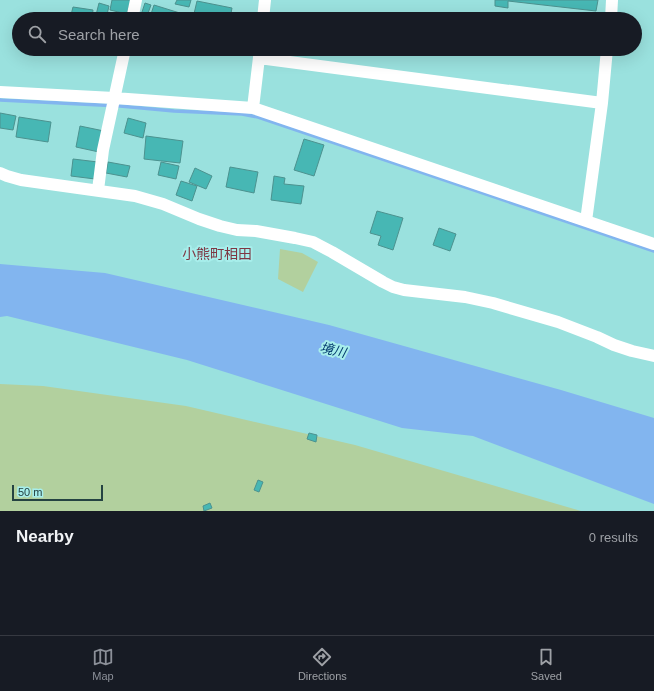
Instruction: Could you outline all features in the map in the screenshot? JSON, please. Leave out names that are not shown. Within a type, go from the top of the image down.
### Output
[{"type":"street","points":[[133,12],[136,0]]},
{"type":"street","points":[[264,12],[265,0]]},
{"type":"street","points":[[611,12],[612,0]]},
{"type":"street","points":[[98,190],[103,150],[123,56]]},
{"type":"street","points":[[253,108],[260,56]]},
{"type":"street","points":[[274,56],[602,103]]},
{"type":"street","points":[[586,221],[602,103],[606,56]]},
{"type":"street","points":[[0,92],[113,104],[253,108],[654,244]]},
{"type":"street","points":[[0,173],[21,180],[135,196],[162,204],[220,226],[313,242],[393,287],[404,290],[464,297],[493,303],[558,322],[614,345],[654,356]]},
{"type":"green space","points":[[280,249],[302,253],[318,262],[303,292],[278,279]]},
{"type":"green space","points":[[0,384],[43,386],[186,406],[355,445],[581,511],[0,511]]},
{"type":"water","name":"境川","points":[[0,264],[105,273],[329,325],[561,390],[654,418],[654,504],[473,436],[402,428],[187,360],[7,316],[0,317]]},
{"type":"building","points":[[112,0],[131,0],[128,12],[110,10]]},
{"type":"building","points":[[177,0],[191,0],[189,7],[175,4]]},
{"type":"building","points":[[495,0],[598,0],[596,11],[508,1],[508,8],[495,6]]},
{"type":"building","points":[[197,1],[232,8],[231,12],[194,12]]},
{"type":"building","points":[[99,3],[109,6],[108,12],[97,12]]},
{"type":"building","points":[[145,3],[151,5],[148,12],[142,12]]},
{"type":"building","points":[[154,5],[177,12],[152,12]]},
{"type":"building","points":[[73,7],[93,10],[93,12],[72,12]]},
{"type":"building","points":[[0,113],[16,116],[13,130],[0,128]]},
{"type":"building","points":[[19,117],[51,122],[48,142],[16,137]]},
{"type":"building","points":[[128,118],[146,123],[143,138],[124,133]]},
{"type":"building","points":[[80,126],[104,131],[99,152],[76,147]]},
{"type":"building","points":[[146,136],[183,141],[180,163],[144,159]]},
{"type":"building","points":[[304,139],[324,145],[314,176],[294,170]]},
{"type":"building","points":[[73,159],[98,162],[95,179],[71,176]]},
{"type":"building","points":[[108,162],[130,166],[127,177],[106,173]]},
{"type":"building","points":[[161,162],[179,166],[176,179],[158,175]]},
{"type":"building","points":[[230,167],[258,172],[254,193],[226,187]]},
{"type":"building","points":[[195,168],[212,176],[206,189],[189,182]]},
{"type":"building","points":[[274,176],[285,178],[284,184],[304,186],[301,204],[271,200]]},
{"type":"building","points":[[181,181],[197,186],[192,201],[176,195]]},
{"type":"building","points":[[377,211],[403,218],[393,250],[378,245],[381,236],[370,233]]},
{"type":"building","points":[[439,228],[456,234],[450,251],[433,245]]},
{"type":"building","points":[[309,433],[317,435],[316,442],[307,439]]},
{"type":"building","points":[[258,480],[263,482],[259,492],[254,490]]},
{"type":"building","points":[[210,503],[212,508],[204,511],[203,506]]},
{"type":"waterway","points":[[0,100],[242,114],[258,117],[654,251]]},
{"type":"district","name":"小熊町相田","points":[[217,254]]}]
